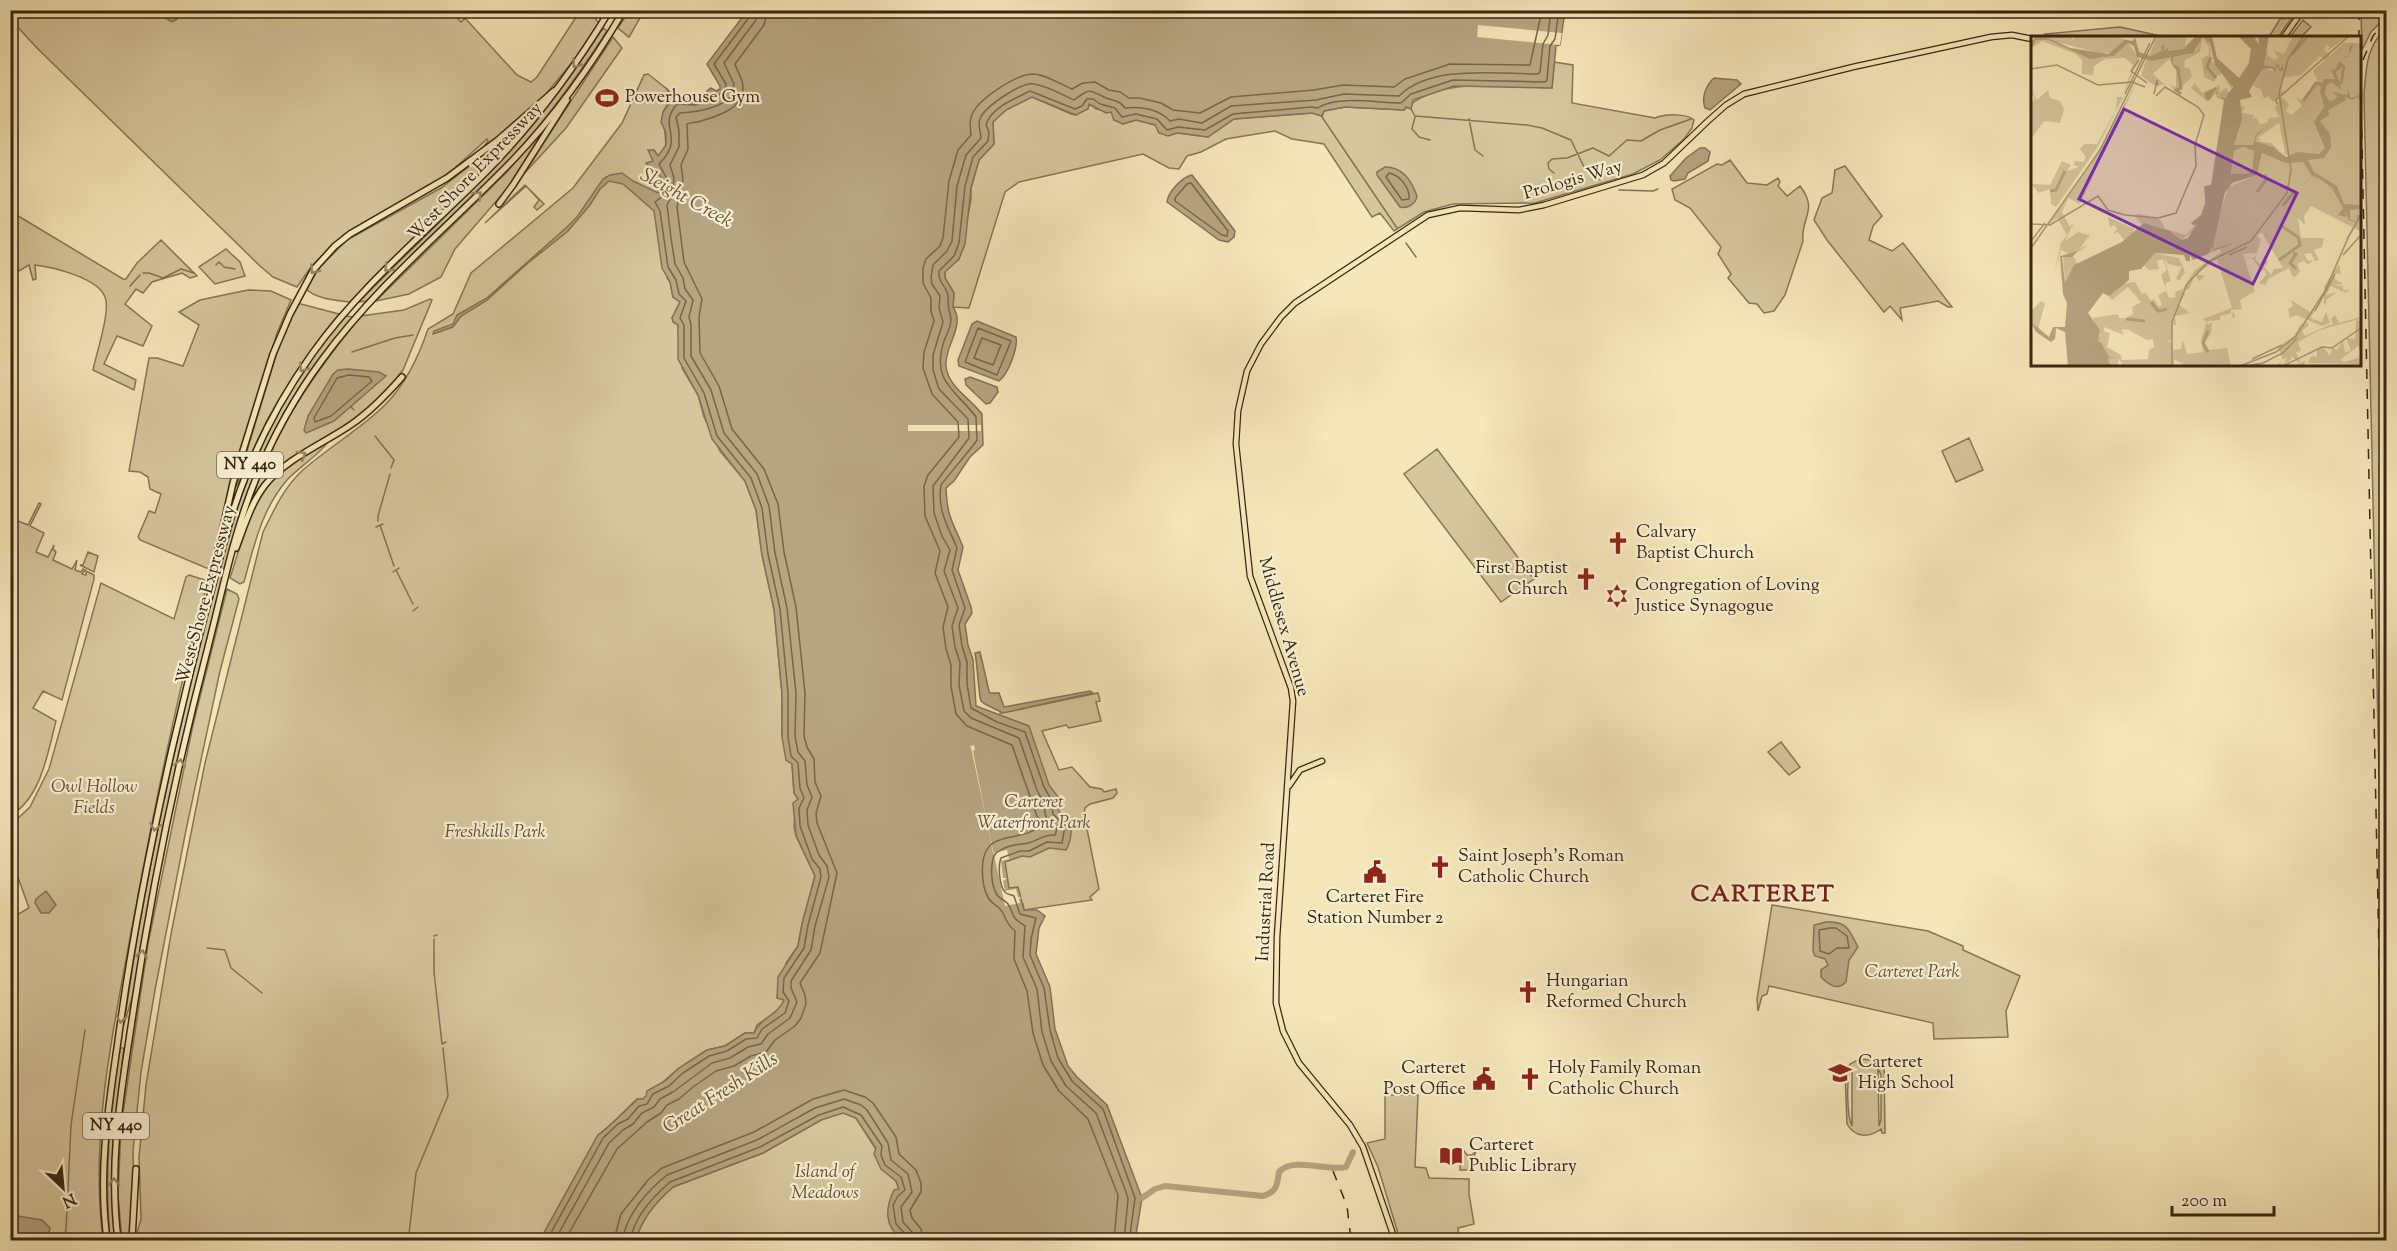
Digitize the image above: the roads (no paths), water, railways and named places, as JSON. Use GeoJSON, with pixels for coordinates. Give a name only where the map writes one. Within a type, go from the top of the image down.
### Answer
{"type":"FeatureCollection","features":[{"type":"Feature","properties":{"kind":"highway","name":"West Shore Expressway"},"geometry":{"type":"LineString","coordinates":[[107,1240],[104,1167],[109,1095],[148,863],[201,627],[235,506],[260,443],[293,382],[338,321],[361,295],[485,172],[558,89],[610,10]]}},
{"type":"Feature","properties":{"kind":"highway","name":"West Shore Expressway"},"geometry":{"type":"LineString","coordinates":[[118,1240],[114,1200],[115,1134],[140,964],[175,784],[235,540],[270,447],[304,386],[352,322],[516,156],[569,92],[624,10]]}},
{"type":"Feature","properties":{"kind":"highway"},"geometry":{"type":"LineString","coordinates":[[499,204],[600,48]]}},
{"type":"Feature","properties":{"kind":"highway"},"geometry":{"type":"LineString","coordinates":[[201,627],[233,483],[273,354],[306,281],[323,258],[350,234],[447,178],[498,140],[558,89]]}},
{"type":"Feature","properties":{"kind":"highway"},"geometry":{"type":"LineString","coordinates":[[222,592],[243,530],[263,488],[282,469],[369,411],[402,377]]}},
{"type":"Feature","properties":{"kind":"highway"},"geometry":{"type":"LineString","coordinates":[[132,1240],[136,1169]]}},
{"type":"Feature","properties":{"kind":"main road"},"geometry":{"type":"LineString","coordinates":[[2284,36],[2303,10]]}},
{"type":"Feature","properties":{"kind":"main road","name":"Prologis Way"},"geometry":{"type":"LineString","coordinates":[[1238,469],[1238,411],[1243,388],[1247,372],[1270,331],[1281,316],[1304,295],[1422,218],[1443,210],[1460,208],[1519,210],[1544,205],[1643,175],[1664,163],[1726,105],[1744,94],[1852,67],[1991,37],[2012,35],[2031,39]]}},
{"type":"Feature","properties":{"kind":"main road","name":"Middlesex Avenue"},"geometry":{"type":"LineString","coordinates":[[1238,469],[1250,576],[1291,688],[1293,701],[1290,757]]}},
{"type":"Feature","properties":{"kind":"main road","name":"Industrial Road"},"geometry":{"type":"LineString","coordinates":[[1290,757],[1276,937],[1276,1003],[1290,1047],[1308,1077],[1350,1125],[1363,1147],[1395,1240]]}},
{"type":"Feature","properties":{"kind":"main road"},"geometry":{"type":"LineString","coordinates":[[1288,788],[1300,770],[1322,761]]}},
{"type":"Feature","properties":{"kind":"water"},"geometry":{"type":"Polygon","coordinates":[[[161,10],[181,11],[177,19],[172,22],[165,18],[161,10]]]}},
{"type":"Feature","properties":{"kind":"water","name":"Great Fresh Kills"},"geometry":{"type":"Polygon","coordinates":[[[747,11],[1565,11],[1560,45],[1556,46],[1552,88],[1454,86],[1413,100],[1411,109],[1406,107],[1404,110],[1345,107],[1324,111],[1322,116],[1312,113],[1234,119],[1208,137],[1178,133],[1168,136],[1159,133],[1155,125],[1136,120],[1123,124],[1114,120],[1111,112],[1106,113],[1089,104],[1088,109],[1076,115],[1032,97],[1006,110],[993,122],[994,144],[979,160],[971,188],[965,244],[959,259],[945,272],[945,278],[954,293],[953,307],[957,321],[946,366],[955,386],[982,414],[983,445],[970,457],[954,481],[946,488],[949,513],[963,547],[958,570],[972,613],[965,624],[973,660],[976,706],[1029,726],[1049,785],[1058,797],[1059,812],[1069,820],[1070,838],[1066,850],[1049,848],[1030,857],[1022,856],[1005,862],[1009,888],[1018,887],[1024,910],[1037,910],[1045,916],[1039,928],[1036,954],[1050,987],[1055,1029],[1068,1066],[1107,1105],[1142,1198],[1136,1235],[1138,1240],[903,1239],[892,1229],[888,1217],[891,1197],[894,1190],[899,1189],[896,1181],[881,1169],[874,1154],[876,1148],[856,1118],[843,1113],[821,1120],[763,1153],[673,1187],[650,1211],[636,1240],[540,1240],[598,1135],[638,1099],[643,1099],[647,1091],[665,1081],[679,1068],[707,1050],[725,1046],[745,1033],[754,1033],[760,1024],[778,1009],[784,1000],[777,998],[778,977],[798,946],[815,876],[796,835],[793,803],[798,799],[794,793],[792,764],[786,760],[782,737],[782,694],[774,609],[762,555],[756,510],[745,481],[712,439],[698,395],[678,359],[678,325],[673,322],[672,318],[680,302],[673,297],[670,282],[662,268],[654,211],[623,184],[609,181],[600,189],[568,231],[486,301],[461,316],[453,327],[433,334],[434,331],[453,324],[457,315],[487,298],[567,227],[577,217],[603,179],[622,173],[658,193],[661,177],[646,163],[653,161],[648,150],[654,150],[658,156],[666,145],[666,133],[661,122],[663,112],[671,101],[667,89],[676,98],[695,100],[696,96],[706,95],[711,88],[716,91],[720,89],[707,64],[747,11]]]}},
{"type":"Feature","properties":{"kind":"water"},"geometry":{"type":"Polygon","coordinates":[[[1714,78],[1737,80],[1741,84],[1710,110],[1705,108],[1704,96],[1714,78]]]}},
{"type":"Feature","properties":{"kind":"water"},"geometry":{"type":"Polygon","coordinates":[[[1700,148],[1705,148],[1710,152],[1708,161],[1688,173],[1685,179],[1671,180],[1670,176],[1686,158],[1700,148]]]}},
{"type":"Feature","properties":{"kind":"water"},"geometry":{"type":"Polygon","coordinates":[[[1385,167],[1397,169],[1406,175],[1417,196],[1411,205],[1400,207],[1377,175],[1377,172],[1385,167]]]}},
{"type":"Feature","properties":{"kind":"water"},"geometry":{"type":"Polygon","coordinates":[[[1192,175],[1235,231],[1234,237],[1228,242],[1219,240],[1167,202],[1176,186],[1192,175]]]}},
{"type":"Feature","properties":{"kind":"water"},"geometry":{"type":"Polygon","coordinates":[[[977,321],[1016,337],[1012,361],[999,381],[959,366],[958,360],[972,324],[977,321]]]}},
{"type":"Feature","properties":{"kind":"water"},"geometry":{"type":"Polygon","coordinates":[[[338,370],[379,372],[386,376],[334,421],[306,433],[304,430],[308,416],[333,374],[338,370]]]}},
{"type":"Feature","properties":{"kind":"water"},"geometry":{"type":"Polygon","coordinates":[[[970,377],[997,387],[998,392],[990,403],[986,404],[966,385],[965,379],[970,377]]]}},
{"type":"Feature","properties":{"kind":"water"},"geometry":{"type":"Polygon","coordinates":[[[980,652],[989,691],[999,693],[1004,707],[1090,691],[1093,693],[1003,713],[981,701],[975,653],[980,652]]]}},
{"type":"Feature","properties":{"kind":"water"},"geometry":{"type":"Polygon","coordinates":[[[46,891],[56,905],[49,913],[41,913],[35,903],[36,899],[46,891]]]}},
{"type":"Feature","properties":{"kind":"water"},"geometry":{"type":"Polygon","coordinates":[[[1826,922],[1844,925],[1858,947],[1849,960],[1846,982],[1839,986],[1830,984],[1821,977],[1821,970],[1828,965],[1825,959],[1815,956],[1813,951],[1814,925],[1826,922]]]}},
{"type":"Feature","properties":{"kind":"water"},"geometry":{"type":"Polygon","coordinates":[[[11,1215],[42,1220],[50,1228],[47,1240],[11,1239],[11,1215]]]}},
{"type":"Feature","properties":{"kind":"waterway"},"geometry":{"type":"LineString","coordinates":[[1411,109],[1415,116],[1542,128],[1571,140],[1584,167],[1600,180]]}},
{"type":"Feature","properties":{"kind":"waterway"},"geometry":{"type":"LineString","coordinates":[[1322,117],[1397,228]]}},
{"type":"Feature","properties":{"kind":"waterway"},"geometry":{"type":"LineString","coordinates":[[1415,117],[1412,129],[1419,137],[1430,140]]}},
{"type":"Feature","properties":{"kind":"waterway"},"geometry":{"type":"LineString","coordinates":[[1469,119],[1475,150],[1483,156]]}},
{"type":"Feature","properties":{"kind":"waterway"},"geometry":{"type":"LineString","coordinates":[[1554,173],[1549,169],[1548,163],[1552,159],[1567,158],[1593,148],[1609,156],[1627,140],[1641,141],[1660,130],[1691,119]]}},
{"type":"Feature","properties":{"kind":"waterway"},"geometry":{"type":"LineString","coordinates":[[1619,190],[1653,191],[1658,189]]}},
{"type":"Feature","properties":{"kind":"waterway"},"geometry":{"type":"LineString","coordinates":[[1406,243],[1416,257]]}},
{"type":"Feature","properties":{"kind":"waterway"},"geometry":{"type":"LineString","coordinates":[[216,265],[219,262],[224,267],[235,269]]}},
{"type":"Feature","properties":{"kind":"waterway"},"geometry":{"type":"LineString","coordinates":[[143,273],[163,278],[181,269],[194,273]]}},
{"type":"Feature","properties":{"kind":"waterway"},"geometry":{"type":"LineString","coordinates":[[130,286],[140,275]]}},
{"type":"Feature","properties":{"kind":"waterway","name":"Sleight Creek"},"geometry":{"type":"LineString","coordinates":[[352,352],[395,338],[413,335]]}},
{"type":"Feature","properties":{"kind":"waterway"},"geometry":{"type":"LineString","coordinates":[[351,407],[354,410]]}},
{"type":"Feature","properties":{"kind":"waterway"},"geometry":{"type":"LineString","coordinates":[[375,436],[394,460],[391,468]]}},
{"type":"Feature","properties":{"kind":"waterway"},"geometry":{"type":"LineString","coordinates":[[378,521],[390,474]]}},
{"type":"Feature","properties":{"kind":"waterway"},"geometry":{"type":"LineString","coordinates":[[376,527],[383,524]]}},
{"type":"Feature","properties":{"kind":"waterway"},"geometry":{"type":"LineString","coordinates":[[380,525],[394,566]]}},
{"type":"Feature","properties":{"kind":"waterway"},"geometry":{"type":"LineString","coordinates":[[393,572],[399,568]]}},
{"type":"Feature","properties":{"kind":"waterway"},"geometry":{"type":"LineString","coordinates":[[396,570],[413,604]]}},
{"type":"Feature","properties":{"kind":"waterway"},"geometry":{"type":"LineString","coordinates":[[413,611],[418,607]]}},
{"type":"Feature","properties":{"kind":"waterway"},"geometry":{"type":"LineString","coordinates":[[10,809],[14,813]]}},
{"type":"Feature","properties":{"kind":"waterway"},"geometry":{"type":"LineString","coordinates":[[434,939],[434,972],[442,1044],[446,1042]]}},
{"type":"Feature","properties":{"kind":"waterway"},"geometry":{"type":"LineString","coordinates":[[207,948],[225,950],[231,968],[262,993]]}},
{"type":"Feature","properties":{"kind":"waterway"},"geometry":{"type":"LineString","coordinates":[[57,1240],[66,1231],[71,1125],[85,1030]]}},
{"type":"Feature","properties":{"kind":"waterway"},"geometry":{"type":"LineString","coordinates":[[411,1240],[409,1234],[416,1173],[448,1096],[443,1048]]}},
{"type":"Feature","properties":{"kind":"waterway"},"geometry":{"type":"LineString","coordinates":[[1142,1198],[1155,1189],[1165,1186],[1263,1196],[1274,1190],[1279,1172],[1285,1167],[1293,1165],[1346,1167],[1353,1152]]}},
{"type":"Feature","properties":{"kind":"railway"},"geometry":{"type":"LineString","coordinates":[[2359,10],[2359,36]]}},
{"type":"Feature","properties":{"kind":"railway"},"geometry":{"type":"LineString","coordinates":[[2334,14],[2374,10]]}},
{"type":"Feature","properties":{"kind":"railway"},"geometry":{"type":"LineString","coordinates":[[2363,60],[2373,36],[2386,21]]}},
{"type":"Feature","properties":{"kind":"railway"},"geometry":{"type":"LineString","coordinates":[[2361,97],[2385,1240]]}},
{"type":"Feature","properties":{"kind":"railway"},"geometry":{"type":"LineString","coordinates":[[1333,1171],[1347,1206],[1351,1240]]}},
{"type":"Feature","properties":{"kind":"place","name":"Powerhouse Gym"},"geometry":{"type":"Point","coordinates":[607,98]}},
{"type":"Feature","properties":{"kind":"place","name":"Calvary Baptist Church"},"geometry":{"type":"Point","coordinates":[1618,543]}},
{"type":"Feature","properties":{"kind":"place","name":"First Baptist Church"},"geometry":{"type":"Point","coordinates":[1586,579]}},
{"type":"Feature","properties":{"kind":"place","name":"Congregation of Loving Justice Synagogue"},"geometry":{"type":"Point","coordinates":[1617,596]}},
{"type":"Feature","properties":{"kind":"place","name":"Saint Joseph's Roman Catholic Church"},"geometry":{"type":"Point","coordinates":[1440,867]}},
{"type":"Feature","properties":{"kind":"place","name":"Carteret Fire Station Number 2"},"geometry":{"type":"Point","coordinates":[1375,872]}},
{"type":"Feature","properties":{"kind":"place","name":"Hungarian Reformed Church"},"geometry":{"type":"Point","coordinates":[1528,992]}},
{"type":"Feature","properties":{"kind":"place","name":"Carteret High School"},"geometry":{"type":"Point","coordinates":[1840,1073]}},
{"type":"Feature","properties":{"kind":"place","name":"Carteret Post Office"},"geometry":{"type":"Point","coordinates":[1484,1079]}},
{"type":"Feature","properties":{"kind":"place","name":"Holy Family Roman Catholic Church"},"geometry":{"type":"Point","coordinates":[1530,1079]}},
{"type":"Feature","properties":{"kind":"place","name":"Carteret Public Library"},"geometry":{"type":"Point","coordinates":[1451,1156]}},
{"type":"Feature","properties":{"kind":"district","name":"CARTERET"},"geometry":{"type":"Point","coordinates":[1763,895]}},
{"type":"Feature","properties":{"kind":"park label","name":"Owl Hollow Fields"},"geometry":{"type":"Point","coordinates":[94,798]}},
{"type":"Feature","properties":{"kind":"park label","name":"Carteret Waterfront Park"},"geometry":{"type":"Point","coordinates":[1034,813]}},
{"type":"Feature","properties":{"kind":"park label","name":"Freshkills Park"},"geometry":{"type":"Point","coordinates":[495,833]}},
{"type":"Feature","properties":{"kind":"park label","name":"Carteret Park"},"geometry":{"type":"Point","coordinates":[1912,973]}},
{"type":"Feature","properties":{"kind":"park label","name":"Island of Meadows"},"geometry":{"type":"Point","coordinates":[825,1183]}}]}
